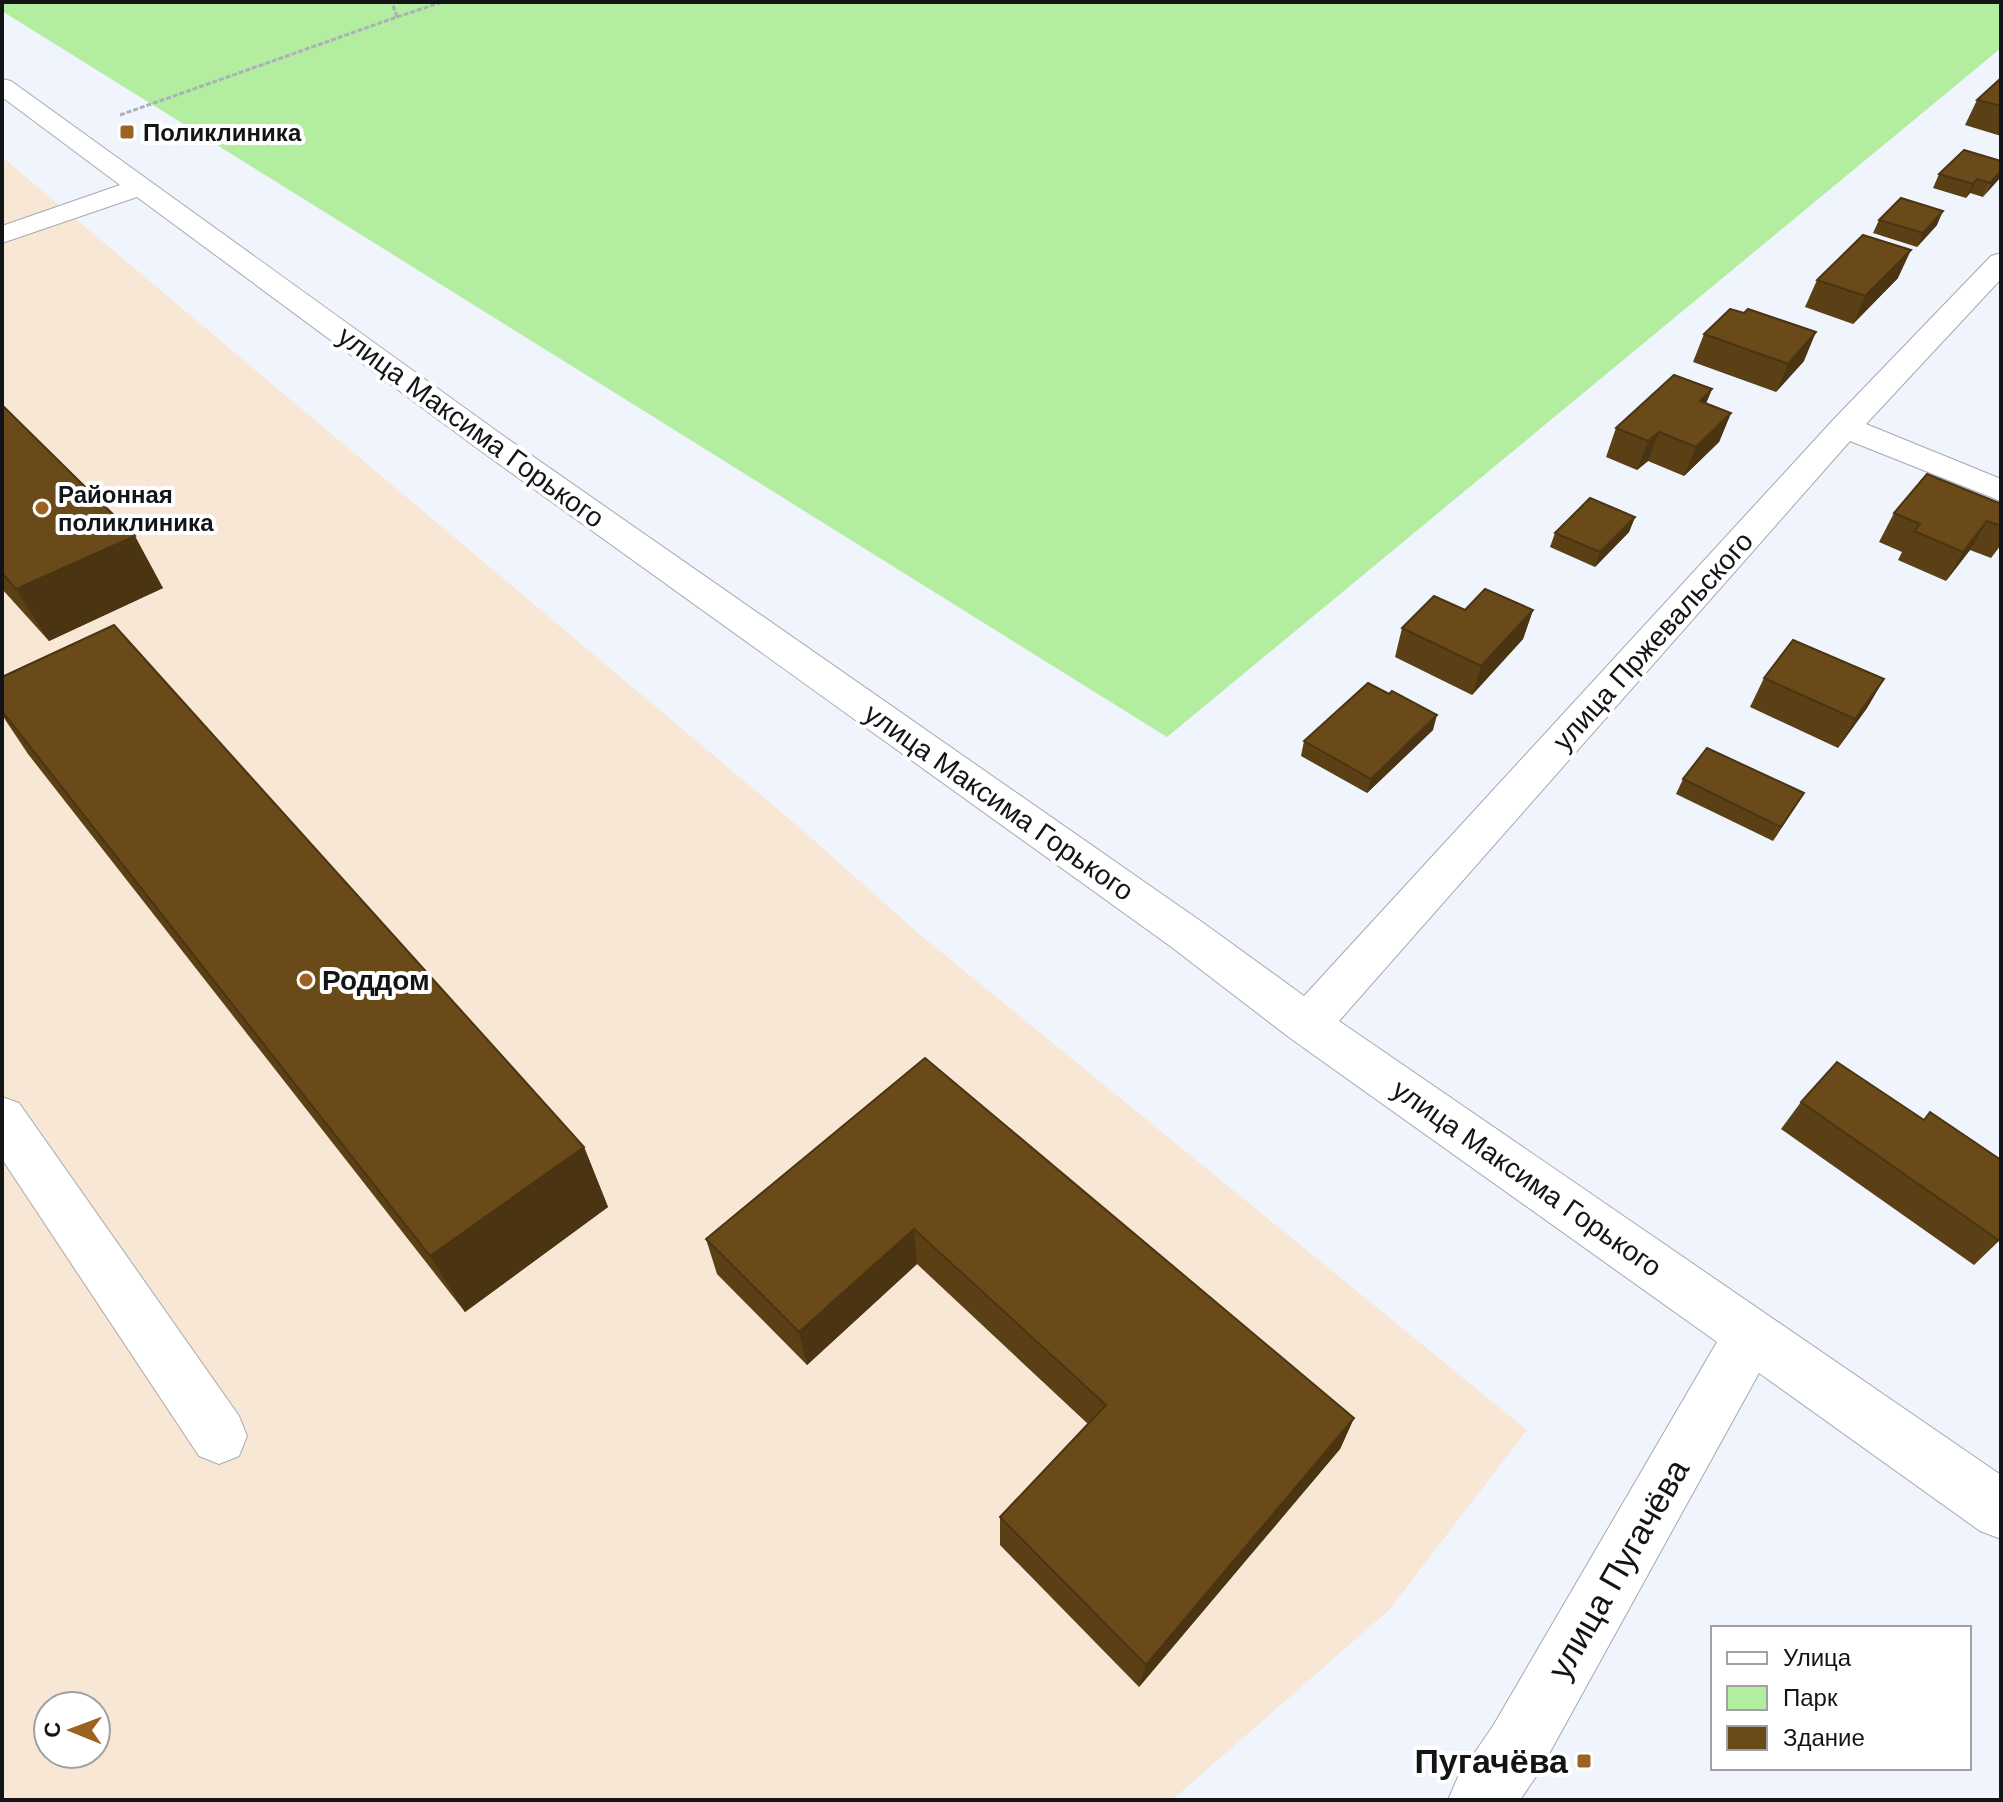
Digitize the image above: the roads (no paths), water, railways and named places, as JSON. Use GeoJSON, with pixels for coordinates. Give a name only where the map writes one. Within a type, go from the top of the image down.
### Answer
{"type":"FeatureCollection","features":[{"type":"Feature","properties":{"kind":"street","name":"улица Максима Горького"},"geometry":{"type":"LineString","coordinates":[[2,86],[506,453],[1186,934],[1307,1024],[2001,1510]]}},
{"type":"Feature","properties":{"kind":"street"},"geometry":{"type":"LineString","coordinates":[[2,235],[140,187]]}},
{"type":"Feature","properties":{"kind":"street","name":"улица Пржевальского"},"geometry":{"type":"LineString","coordinates":[[1307,1024],[1845,427],[2001,262]]}},
{"type":"Feature","properties":{"kind":"street"},"geometry":{"type":"LineString","coordinates":[[1845,427],[2001,491]]}},
{"type":"Feature","properties":{"kind":"street"},"geometry":{"type":"LineString","coordinates":[[2,1118],[219,1436]]}},
{"type":"Feature","properties":{"kind":"street","name":"улица Пугачёва"},"geometry":{"type":"LineString","coordinates":[[1481,1800],[1516,1749],[1751,1335]]}},
{"type":"Feature","properties":{"kind":"place","name":"Поликлиника"},"geometry":{"type":"Point","coordinates":[127,132]}},
{"type":"Feature","properties":{"kind":"place","name":"Районная поликлиника"},"geometry":{"type":"Point","coordinates":[42,508]}},
{"type":"Feature","properties":{"kind":"place","name":"Роддом"},"geometry":{"type":"Point","coordinates":[306,980]}},
{"type":"Feature","properties":{"kind":"place","name":"Пугачёва"},"geometry":{"type":"Point","coordinates":[1584,1761]}}]}
